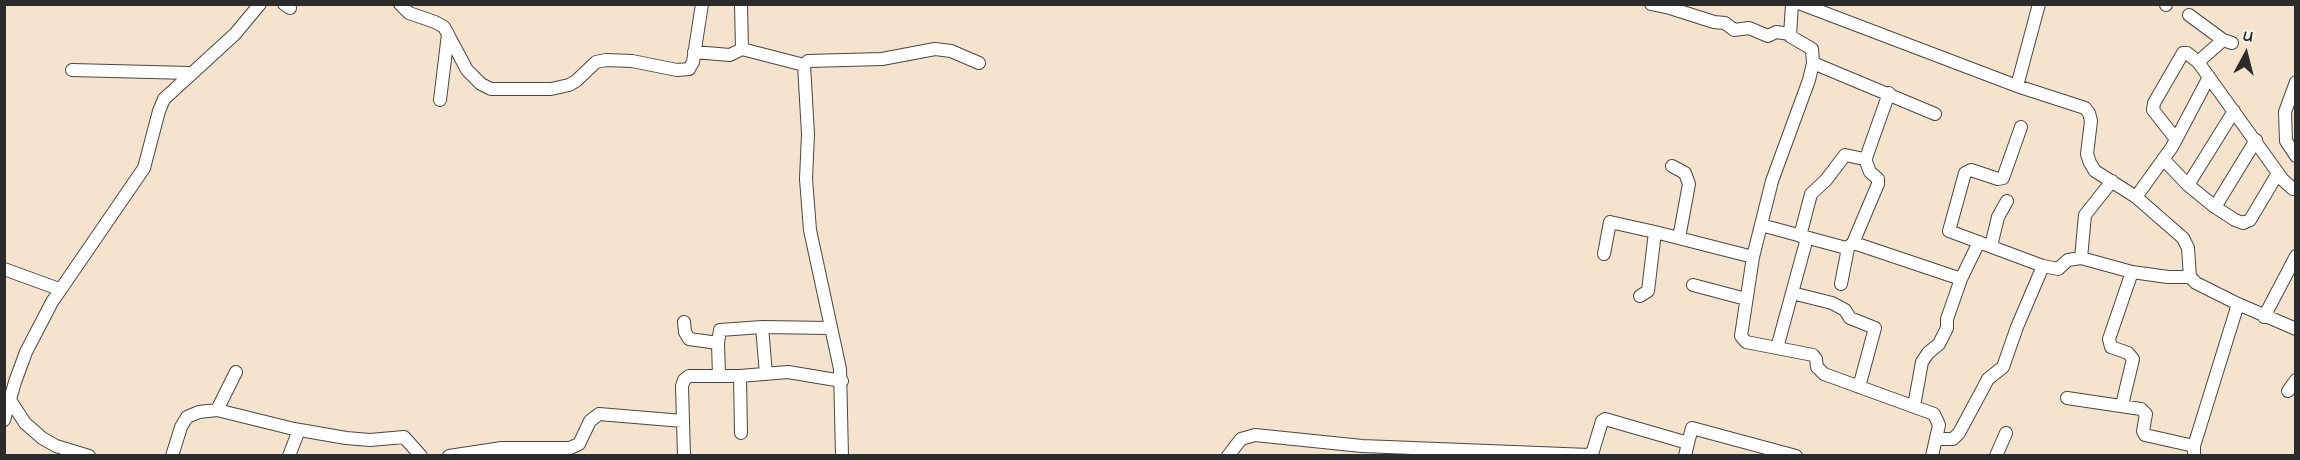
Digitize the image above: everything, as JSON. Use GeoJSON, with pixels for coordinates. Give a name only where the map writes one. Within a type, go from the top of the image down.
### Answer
{"type":"FeatureCollection","features":[{"type":"Feature","properties":{"kind":"street"},"geometry":{"type":"LineString","coordinates":[[4,420],[10,391],[26,352],[59,289],[144,168],[162,103],[190,74],[235,34],[260,4]]}},
{"type":"Feature","properties":{"kind":"street"},"geometry":{"type":"LineString","coordinates":[[400,4],[409,13],[440,24],[474,79],[491,89],[551,89],[576,81],[596,62],[606,60],[632,61],[686,70],[693,62],[702,4]]}},
{"type":"Feature","properties":{"kind":"street"},"geometry":{"type":"LineString","coordinates":[[741,4],[742,49]]}},
{"type":"Feature","properties":{"kind":"street"},"geometry":{"type":"LineString","coordinates":[[1651,4],[1725,23],[1734,30],[1749,28],[1768,36],[1776,32],[1790,34]]}},
{"type":"Feature","properties":{"kind":"street"},"geometry":{"type":"LineString","coordinates":[[1792,4],[1791,37],[1812,49],[1813,63],[1809,80],[1772,181],[1754,257],[1741,336],[1746,342],[1813,355],[1817,367],[1824,374],[1934,414],[1939,425],[1932,456]]}},
{"type":"Feature","properties":{"kind":"street"},"geometry":{"type":"LineString","coordinates":[[1801,4],[2017,86],[2085,108],[2091,121],[2087,154],[2090,163],[2095,171],[2136,197],[2183,238],[2188,248],[2190,277],[2196,283],[2264,317],[2295,329]]}},
{"type":"Feature","properties":{"kind":"street"},"geometry":{"type":"LineString","coordinates":[[2017,86],[2039,4]]}},
{"type":"Feature","properties":{"kind":"street"},"geometry":{"type":"LineString","coordinates":[[2189,15],[2228,41],[2198,62]]}},
{"type":"Feature","properties":{"kind":"street"},"geometry":{"type":"LineString","coordinates":[[440,100],[448,34]]}},
{"type":"Feature","properties":{"kind":"street"},"geometry":{"type":"LineString","coordinates":[[694,52],[730,55],[742,49],[804,65]]}},
{"type":"Feature","properties":{"kind":"street"},"geometry":{"type":"LineString","coordinates":[[804,65],[808,61],[882,59],[935,49],[951,51],[979,63]]}},
{"type":"Feature","properties":{"kind":"street"},"geometry":{"type":"LineString","coordinates":[[2175,138],[2153,110],[2154,103],[2183,53],[2187,53],[2198,62],[2278,173],[2294,188],[2288,202]]}},
{"type":"Feature","properties":{"kind":"street"},"geometry":{"type":"LineString","coordinates":[[1813,63],[1935,114]]}},
{"type":"Feature","properties":{"kind":"street"},"geometry":{"type":"LineString","coordinates":[[804,65],[808,134],[806,179],[810,230],[842,381],[842,456]]}},
{"type":"Feature","properties":{"kind":"street"},"geometry":{"type":"LineString","coordinates":[[72,70],[190,74]]}},
{"type":"Feature","properties":{"kind":"street"},"geometry":{"type":"LineString","coordinates":[[2136,197],[2163,159],[2208,77]]}},
{"type":"Feature","properties":{"kind":"street"},"geometry":{"type":"LineString","coordinates":[[2295,82],[2286,105],[2291,127],[2286,141],[2295,156]]}},
{"type":"Feature","properties":{"kind":"street"},"geometry":{"type":"LineString","coordinates":[[1841,284],[1850,245],[1878,184],[1878,179],[1870,172],[1865,159],[1889,93]]}},
{"type":"Feature","properties":{"kind":"street"},"geometry":{"type":"LineString","coordinates":[[2188,185],[2234,111]]}},
{"type":"Feature","properties":{"kind":"street"},"geometry":{"type":"LineString","coordinates":[[2021,127],[2003,178],[1998,179],[1971,170],[1965,173],[1949,231],[2043,266],[2058,269],[2068,260],[2081,258],[2132,272],[2168,277],[2190,277]]}},
{"type":"Feature","properties":{"kind":"street"},"geometry":{"type":"LineString","coordinates":[[2215,207],[2256,140]]}},
{"type":"Feature","properties":{"kind":"street"},"geometry":{"type":"LineString","coordinates":[[1777,348],[1792,293],[1811,194],[1826,180],[1845,155],[1865,159]]}},
{"type":"Feature","properties":{"kind":"street"},"geometry":{"type":"LineString","coordinates":[[2163,159],[2188,185],[2215,207],[2235,220],[2248,222],[2278,173]]}},
{"type":"Feature","properties":{"kind":"street"},"geometry":{"type":"LineString","coordinates":[[1672,166],[1685,173],[1689,184],[1679,238]]}},
{"type":"Feature","properties":{"kind":"street"},"geometry":{"type":"LineString","coordinates":[[2081,258],[2085,215],[2112,181]]}},
{"type":"Feature","properties":{"kind":"street"},"geometry":{"type":"LineString","coordinates":[[1914,406],[1922,362],[1928,353],[1939,344],[1947,328],[1947,319],[1961,279],[1985,244],[2007,201]]}},
{"type":"Feature","properties":{"kind":"street"},"geometry":{"type":"LineString","coordinates":[[1604,254],[1610,222],[1655,231],[1754,257]]}},
{"type":"Feature","properties":{"kind":"street"},"geometry":{"type":"LineString","coordinates":[[1761,225],[1804,237],[1850,245],[1961,279]]}},
{"type":"Feature","properties":{"kind":"street"},"geometry":{"type":"LineString","coordinates":[[1640,296],[1648,291],[1655,231]]}},
{"type":"Feature","properties":{"kind":"street"},"geometry":{"type":"LineString","coordinates":[[2264,317],[2295,256]]}},
{"type":"Feature","properties":{"kind":"street"},"geometry":{"type":"LineString","coordinates":[[1936,439],[1953,439],[1959,434],[1988,379],[2003,367],[2043,266]]}},
{"type":"Feature","properties":{"kind":"street"},"geometry":{"type":"LineString","coordinates":[[4,268],[59,289]]}},
{"type":"Feature","properties":{"kind":"street"},"geometry":{"type":"LineString","coordinates":[[2122,405],[2133,359],[2128,353],[2111,347],[2109,339],[2132,272]]}},
{"type":"Feature","properties":{"kind":"street"},"geometry":{"type":"LineString","coordinates":[[1693,285],[1746,299]]}},
{"type":"Feature","properties":{"kind":"street"},"geometry":{"type":"LineString","coordinates":[[1792,293],[1832,303],[1845,310],[1850,318],[1875,328],[1859,387]]}},
{"type":"Feature","properties":{"kind":"street"},"geometry":{"type":"LineString","coordinates":[[2067,398],[2122,405],[2144,411],[2146,414],[2143,431],[2145,435],[2194,451],[2238,304]]}},
{"type":"Feature","properties":{"kind":"street"},"geometry":{"type":"LineString","coordinates":[[684,322],[688,339],[718,343]]}},
{"type":"Feature","properties":{"kind":"street"},"geometry":{"type":"LineString","coordinates":[[719,376],[720,330],[762,327],[831,328]]}},
{"type":"Feature","properties":{"kind":"street"},"geometry":{"type":"LineString","coordinates":[[762,327],[766,374]]}},
{"type":"Feature","properties":{"kind":"street"},"geometry":{"type":"LineString","coordinates":[[217,410],[236,372]]}},
{"type":"Feature","properties":{"kind":"street"},"geometry":{"type":"LineString","coordinates":[[684,456],[682,421],[684,380],[689,376],[740,376],[796,372],[842,381]]}},
{"type":"Feature","properties":{"kind":"street"},"geometry":{"type":"LineString","coordinates":[[740,376],[741,433]]}},
{"type":"Feature","properties":{"kind":"street"},"geometry":{"type":"LineString","coordinates":[[2288,391],[2295,380]]}},
{"type":"Feature","properties":{"kind":"street"},"geometry":{"type":"LineString","coordinates":[[10,391],[25,423],[42,438],[56,446],[89,456]]}},
{"type":"Feature","properties":{"kind":"street"},"geometry":{"type":"LineString","coordinates":[[172,456],[181,427],[187,417],[199,411],[217,410],[299,430],[370,440],[404,437],[421,456]]}},
{"type":"Feature","properties":{"kind":"street"},"geometry":{"type":"LineString","coordinates":[[449,456],[502,448],[570,448],[579,444],[590,420],[599,414],[682,421]]}},
{"type":"Feature","properties":{"kind":"street"},"geometry":{"type":"LineString","coordinates":[[1228,456],[1241,439],[1251,435],[1463,454],[1589,455],[1593,451],[1603,419],[1686,449],[1692,428],[1796,456]]}},
{"type":"Feature","properties":{"kind":"street"},"geometry":{"type":"LineString","coordinates":[[289,456],[299,430]]}},
{"type":"Feature","properties":{"kind":"street"},"geometry":{"type":"LineString","coordinates":[[1996,456],[2006,433]]}}]}
